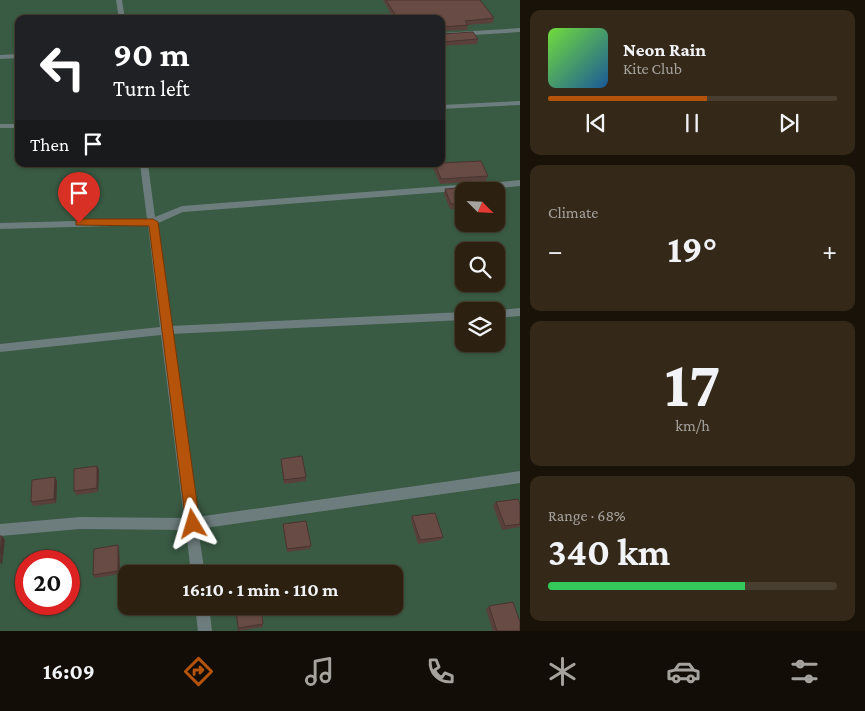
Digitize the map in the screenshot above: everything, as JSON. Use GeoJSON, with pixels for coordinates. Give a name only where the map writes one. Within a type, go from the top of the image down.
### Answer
{"type":"FeatureCollection","features":[{"type":"Feature","properties":{"kind":"lane"},"geometry":{"type":"LineString","coordinates":[[119,0],[121,15]]}},
{"type":"Feature","properties":{"kind":"lane"},"geometry":{"type":"LineString","coordinates":[[445,35],[520,30]]}},
{"type":"Feature","properties":{"kind":"lane"},"geometry":{"type":"LineString","coordinates":[[0,57],[15,56]]}},
{"type":"Feature","properties":{"kind":"lane"},"geometry":{"type":"LineString","coordinates":[[445,107],[520,103]]}},
{"type":"Feature","properties":{"kind":"lane"},"geometry":{"type":"LineString","coordinates":[[0,126],[15,126]]}},
{"type":"Feature","properties":{"kind":"lane"},"geometry":{"type":"LineString","coordinates":[[144,167],[197,565]]}},
{"type":"Feature","properties":{"kind":"lane"},"geometry":{"type":"LineString","coordinates":[[0,226],[153,222],[182,209],[520,183]]}},
{"type":"Feature","properties":{"kind":"lane"},"geometry":{"type":"LineString","coordinates":[[505,313],[520,312]]}},
{"type":"Feature","properties":{"kind":"lane"},"geometry":{"type":"LineString","coordinates":[[0,348],[167,330],[455,316]]}},
{"type":"Feature","properties":{"kind":"lane"},"geometry":{"type":"LineString","coordinates":[[0,530],[80,523],[193,524],[520,477]]}},
{"type":"Feature","properties":{"kind":"lane"},"geometry":{"type":"LineString","coordinates":[[203,615],[205,631]]}},
{"type":"Feature","properties":{"kind":"green space"},"geometry":{"type":"Polygon","coordinates":[[[0,0],[520,0],[520,631],[0,631],[0,0]]]}},
{"type":"Feature","properties":{"kind":"building"},"geometry":{"type":"Polygon","coordinates":[[[386,0],[480,0],[494,18],[465,21],[468,25],[445,27],[445,15],[395,15],[386,0]]]}},
{"type":"Feature","properties":{"kind":"building"},"geometry":{"type":"Polygon","coordinates":[[[473,32],[478,39],[445,42],[445,34],[473,32]]]}},
{"type":"Feature","properties":{"kind":"building"},"geometry":{"type":"Polygon","coordinates":[[[481,161],[488,176],[441,179],[436,167],[445,167],[445,163],[481,161]]]}},
{"type":"Feature","properties":{"kind":"building"},"geometry":{"type":"Polygon","coordinates":[[[455,188],[455,204],[451,204],[445,189],[455,188]]]}},
{"type":"Feature","properties":{"kind":"building"},"geometry":{"type":"Polygon","coordinates":[[[302,456],[306,477],[284,480],[281,459],[302,456]]]}},
{"type":"Feature","properties":{"kind":"building"},"geometry":{"type":"Polygon","coordinates":[[[97,466],[97,488],[74,491],[74,469],[97,466]]]}},
{"type":"Feature","properties":{"kind":"building"},"geometry":{"type":"Polygon","coordinates":[[[55,477],[54,499],[31,502],[32,480],[55,477]]]}},
{"type":"Feature","properties":{"kind":"building"},"geometry":{"type":"Polygon","coordinates":[[[518,499],[520,505],[520,524],[505,526],[496,502],[518,499]]]}},
{"type":"Feature","properties":{"kind":"building"},"geometry":{"type":"Polygon","coordinates":[[[435,513],[443,537],[420,540],[412,516],[435,513]]]}},
{"type":"Feature","properties":{"kind":"building"},"geometry":{"type":"Polygon","coordinates":[[[306,521],[311,546],[287,549],[283,524],[306,521]]]}},
{"type":"Feature","properties":{"kind":"building"},"geometry":{"type":"Polygon","coordinates":[[[0,536],[2,536],[0,555],[0,536]]]}},
{"type":"Feature","properties":{"kind":"building"},"geometry":{"type":"Polygon","coordinates":[[[118,545],[118,571],[93,575],[94,549],[118,545]]]}},
{"type":"Feature","properties":{"kind":"building"},"geometry":{"type":"Polygon","coordinates":[[[513,602],[520,622],[520,631],[497,631],[489,606],[513,602]]]}},
{"type":"Feature","properties":{"kind":"building"},"geometry":{"type":"Polygon","coordinates":[[[237,615],[262,615],[263,624],[238,628],[237,615]]]}},
{"type":"Feature","properties":{"kind":"route"},"geometry":{"type":"LineString","coordinates":[[79,223],[153,222],[193,524]]}}]}
